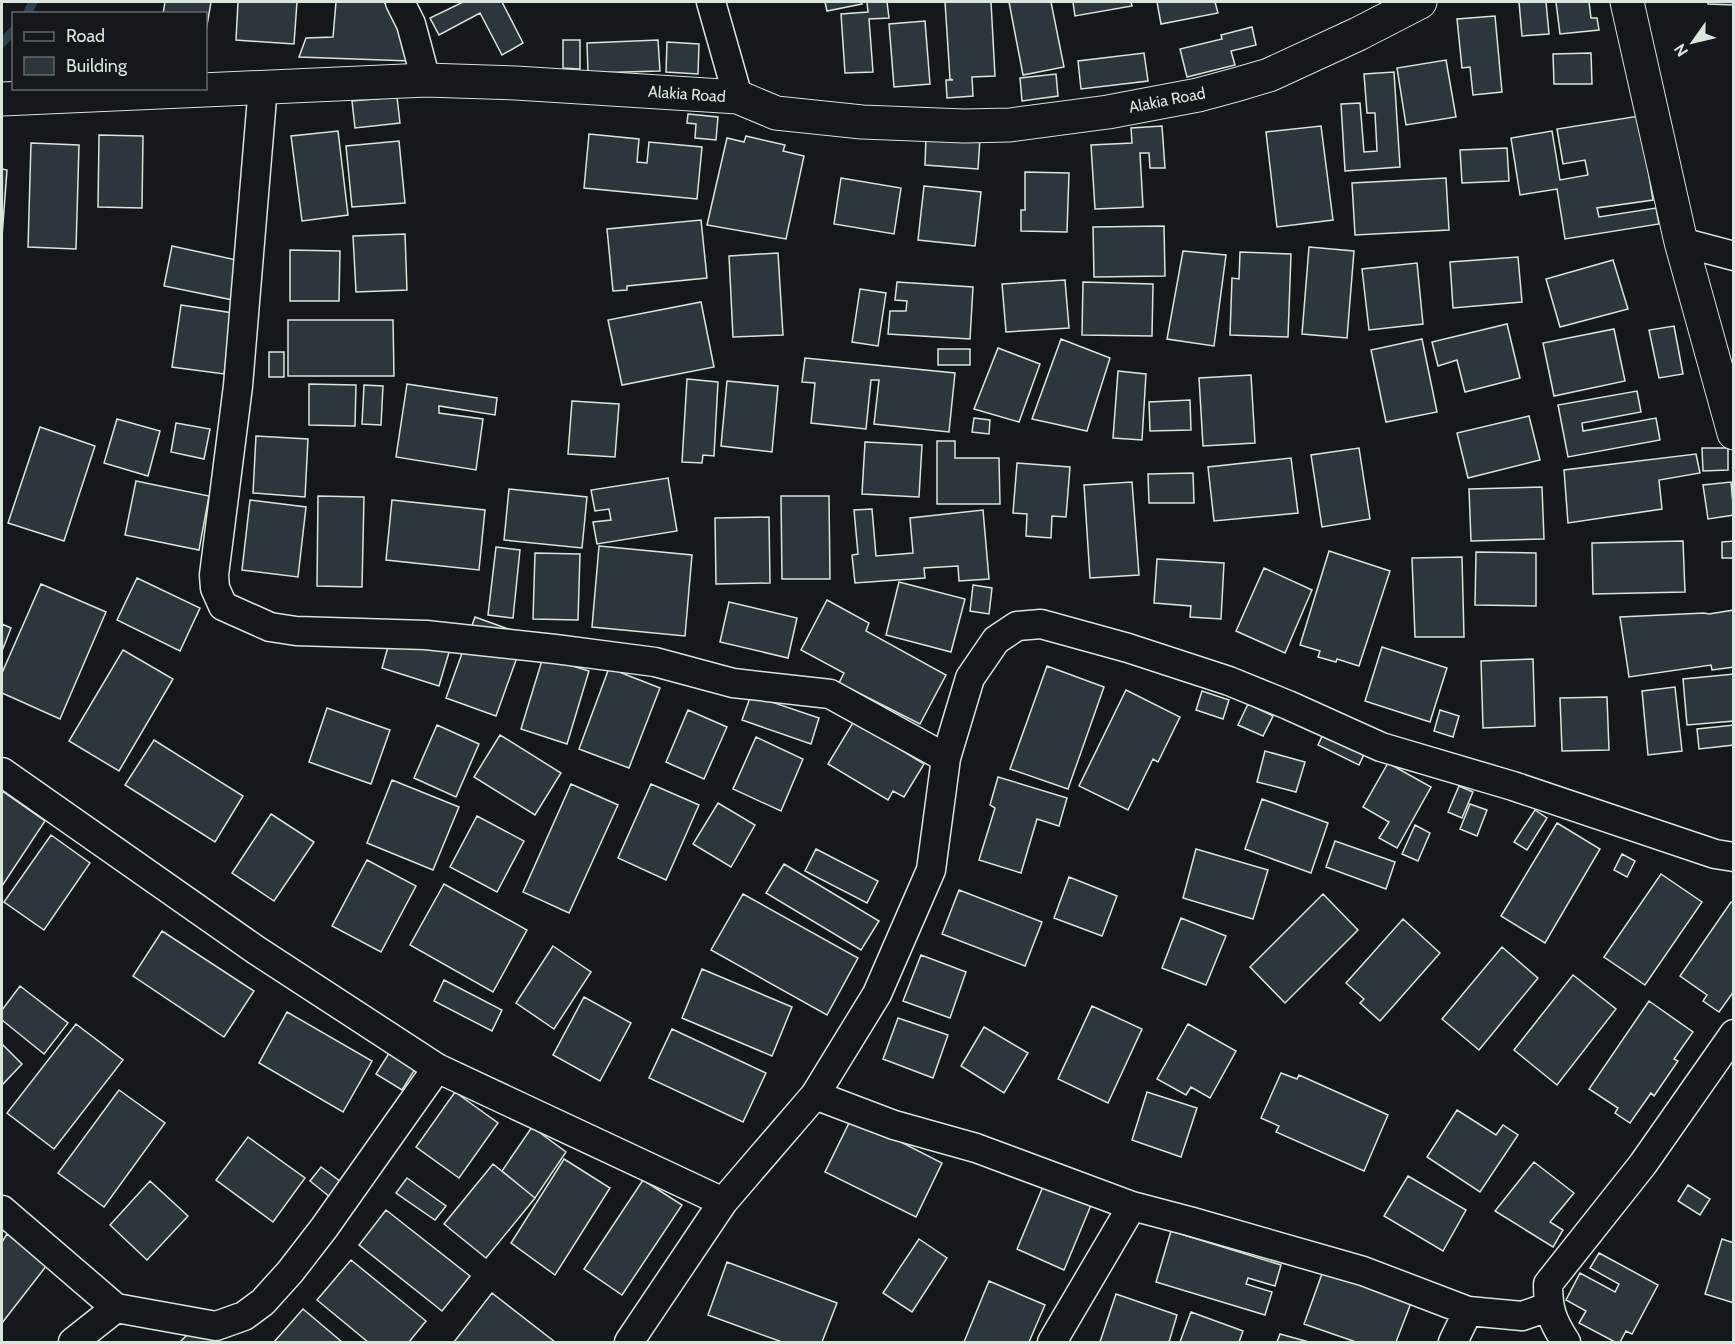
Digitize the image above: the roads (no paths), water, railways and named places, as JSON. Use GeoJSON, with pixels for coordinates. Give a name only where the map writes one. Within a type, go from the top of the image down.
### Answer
{"type":"FeatureCollection","features":[{"type":"Feature","properties":{"kind":"street"},"geometry":{"type":"LineString","coordinates":[[400,2],[411,24],[426,80]]}},
{"type":"Feature","properties":{"kind":"street"},"geometry":{"type":"LineString","coordinates":[[711,2],[738,97]]}},
{"type":"Feature","properties":{"kind":"street","name":"Alakia Road"},"geometry":{"type":"LineString","coordinates":[[207,90],[426,80],[516,83],[738,97],[776,113],[862,122],[964,126],[1010,125],[1108,112],[1198,95],[1269,75],[1358,34],[1419,2]]}},
{"type":"Feature","properties":{"kind":"street"},"geometry":{"type":"LineString","coordinates":[[1627,2],[1681,242],[1734,433]]}},
{"type":"Feature","properties":{"kind":"street"},"geometry":{"type":"LineString","coordinates":[[263,87],[238,386],[214,575],[215,588],[223,606],[270,627],[297,631],[426,635],[555,649],[655,662],[733,683],[830,694],[946,758]]}},
{"type":"Feature","properties":{"kind":"street","name":"Alakia Road"},"geometry":{"type":"LineString","coordinates":[[2,99],[198,90]]}},
{"type":"Feature","properties":{"kind":"street"},"geometry":{"type":"LineString","coordinates":[[1681,242],[1734,256]]}},
{"type":"Feature","properties":{"kind":"street"},"geometry":{"type":"LineString","coordinates":[[629,1342],[723,1202],[815,1095],[877,994],[931,870],[946,758],[970,678],[996,640],[1017,626],[1041,624],[1128,648],[1229,681],[1381,747],[1513,786],[1715,854],[1734,857]]}},
{"type":"Feature","properties":{"kind":"street"},"geometry":{"type":"LineString","coordinates":[[2,772],[256,950],[437,1068],[723,1202]]}},
{"type":"Feature","properties":{"kind":"street"},"geometry":{"type":"LineString","coordinates":[[1566,1342],[1555,1326],[1548,1307],[1548,1284],[1643,1164],[1734,1034]]}},
{"type":"Feature","properties":{"kind":"street"},"geometry":{"type":"LineString","coordinates":[[2,1210],[116,1308],[216,1326],[244,1316],[263,1302],[290,1272],[324,1228],[437,1068]]}},
{"type":"Feature","properties":{"kind":"street"},"geometry":{"type":"LineString","coordinates":[[815,1095],[894,1125],[976,1148],[1132,1206],[1363,1271],[1468,1311],[1522,1316],[1548,1307]]}},
{"type":"Feature","properties":{"kind":"street"},"geometry":{"type":"LineString","coordinates":[[1052,1342],[1132,1206]]}},
{"type":"Feature","properties":{"kind":"street"},"geometry":{"type":"LineString","coordinates":[[73,1342],[116,1308]]}},
{"type":"Feature","properties":{"kind":"street"},"geometry":{"type":"LineString","coordinates":[[1453,1342],[1468,1311]]}},
{"type":"Feature","properties":{"kind":"waterway"},"geometry":{"type":"LineString","coordinates":[[28,12],[33,2]]}},
{"type":"Feature","properties":{"kind":"waterway"},"geometry":{"type":"LineString","coordinates":[[2,43],[12,32]]}}]}
